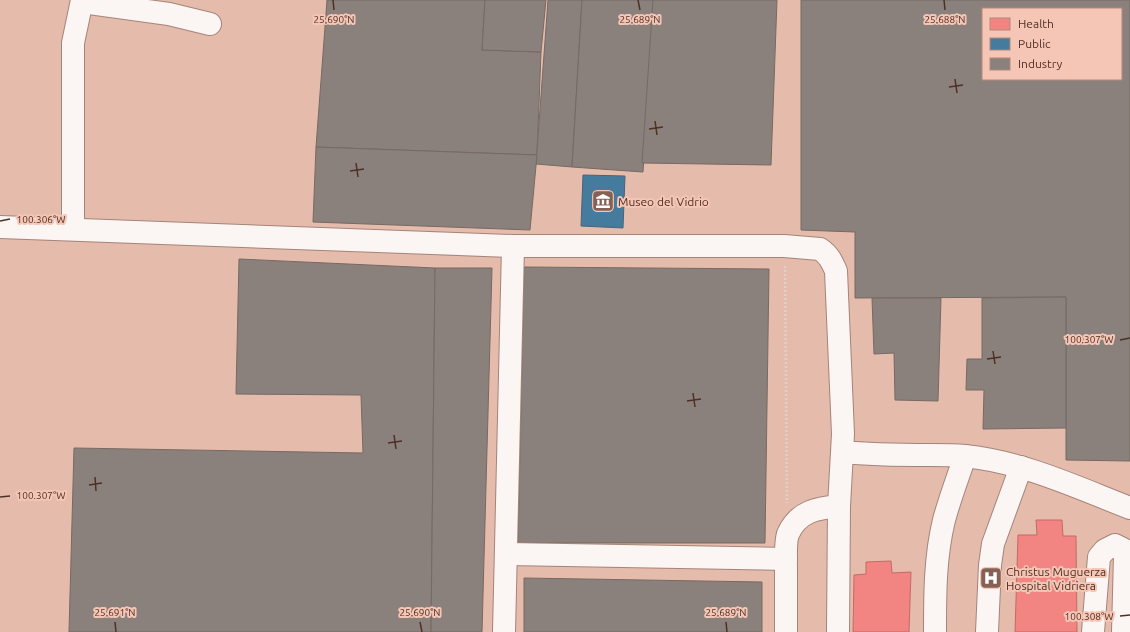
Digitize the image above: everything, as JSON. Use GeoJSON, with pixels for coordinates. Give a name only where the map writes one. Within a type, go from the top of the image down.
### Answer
{"type":"FeatureCollection","features":[{"type":"Feature","properties":{"kind":"lane"},"geometry":{"type":"LineString","coordinates":[[73,228],[73,43],[82,1],[169,14],[210,24]]}},
{"type":"Feature","properties":{"kind":"lane"},"geometry":{"type":"LineString","coordinates":[[0,227],[73,228],[513,246],[784,246],[820,250],[825,252],[832,260],[836,271],[843,452],[839,506],[838,632]]}},
{"type":"Feature","properties":{"kind":"lane"},"geometry":{"type":"LineString","coordinates":[[504,632],[513,246]]}},
{"type":"Feature","properties":{"kind":"lane"},"geometry":{"type":"LineString","coordinates":[[843,452],[865,454],[966,456],[1000,462],[1021,467],[1064,482],[1130,508]]}},
{"type":"Feature","properties":{"kind":"lane"},"geometry":{"type":"LineString","coordinates":[[935,632],[936,574],[944,522],[950,499],[966,456]]}},
{"type":"Feature","properties":{"kind":"lane"},"geometry":{"type":"LineString","coordinates":[[987,632],[990,565],[993,544],[1021,467]]}},
{"type":"Feature","properties":{"kind":"lane"},"geometry":{"type":"LineString","coordinates":[[786,632],[786,558],[788,534],[800,518],[806,513],[821,508],[839,506]]}},
{"type":"Feature","properties":{"kind":"lane"},"geometry":{"type":"LineString","coordinates":[[1093,632],[1099,557],[1105,550],[1115,545],[1123,549],[1125,555],[1123,632]]}},
{"type":"Feature","properties":{"kind":"lane"},"geometry":{"type":"LineString","coordinates":[[506,554],[786,558]]}},
{"type":"Feature","properties":{"kind":"path"},"geometry":{"type":"LineString","coordinates":[[784,246],[787,503]]}},
{"type":"Feature","properties":{"kind":"building: Health"},"geometry":{"type":"Polygon","coordinates":[[[1036,520],[1062,520],[1063,536],[1076,536],[1077,632],[1015,632],[1018,535],[1037,535],[1036,520]]]}},
{"type":"Feature","properties":{"kind":"building: Health"},"geometry":{"type":"Polygon","coordinates":[[[891,561],[892,573],[911,572],[909,632],[853,632],[854,575],[866,574],[866,562],[891,561]]]}},
{"type":"Feature","properties":{"kind":"building: Public","name":"Museo del Vidrio"},"geometry":{"type":"Polygon","coordinates":[[[583,175],[625,176],[623,228],[581,226],[583,175]]]}},
{"type":"Feature","properties":{"kind":"building: Industry"},"geometry":{"type":"Polygon","coordinates":[[[327,0],[485,0],[482,50],[541,52],[537,155],[316,147],[327,0]]]}},
{"type":"Feature","properties":{"kind":"building: Industry"},"geometry":{"type":"Polygon","coordinates":[[[485,0],[546,0],[541,52],[482,50],[485,0]]]}},
{"type":"Feature","properties":{"kind":"building: Industry"},"geometry":{"type":"Polygon","coordinates":[[[548,0],[582,0],[572,167],[536,164],[548,0]]]}},
{"type":"Feature","properties":{"kind":"building: Industry"},"geometry":{"type":"Polygon","coordinates":[[[582,0],[654,0],[643,172],[572,167],[582,0]]]}},
{"type":"Feature","properties":{"kind":"building: Industry"},"geometry":{"type":"Polygon","coordinates":[[[653,0],[777,0],[771,165],[642,163],[653,0]]]}},
{"type":"Feature","properties":{"kind":"building: Industry"},"geometry":{"type":"Polygon","coordinates":[[[801,0],[1130,0],[1130,461],[1066,460],[1066,297],[855,298],[855,232],[801,230],[801,0]]]}},
{"type":"Feature","properties":{"kind":"building: Industry"},"geometry":{"type":"Polygon","coordinates":[[[316,147],[537,155],[530,230],[313,222],[316,147]]]}},
{"type":"Feature","properties":{"kind":"building: Industry"},"geometry":{"type":"Polygon","coordinates":[[[239,259],[435,268],[431,632],[69,632],[74,448],[363,453],[361,395],[236,394],[239,259]]]}},
{"type":"Feature","properties":{"kind":"building: Industry"},"geometry":{"type":"Polygon","coordinates":[[[524,267],[769,269],[765,543],[518,543],[524,267]]]}},
{"type":"Feature","properties":{"kind":"building: Industry"},"geometry":{"type":"Polygon","coordinates":[[[435,268],[492,268],[482,632],[431,632],[435,268]]]}},
{"type":"Feature","properties":{"kind":"building: Industry"},"geometry":{"type":"Polygon","coordinates":[[[1066,297],[1066,428],[983,429],[984,390],[966,390],[967,359],[982,359],[982,298],[1066,297]]]}},
{"type":"Feature","properties":{"kind":"building: Industry"},"geometry":{"type":"Polygon","coordinates":[[[872,298],[941,298],[938,401],[895,400],[894,353],[874,354],[872,298]]]}},
{"type":"Feature","properties":{"kind":"building: Industry"},"geometry":{"type":"Polygon","coordinates":[[[524,578],[762,582],[762,632],[524,632],[524,578]]]}},
{"type":"Feature","properties":{"kind":"place","name":"Museo del Vidrio"},"geometry":{"type":"Point","coordinates":[603,201]}},
{"type":"Feature","properties":{"kind":"place","name":"Christus Muguerza Hospital Vidriera"},"geometry":{"type":"Point","coordinates":[991,578]}}]}
